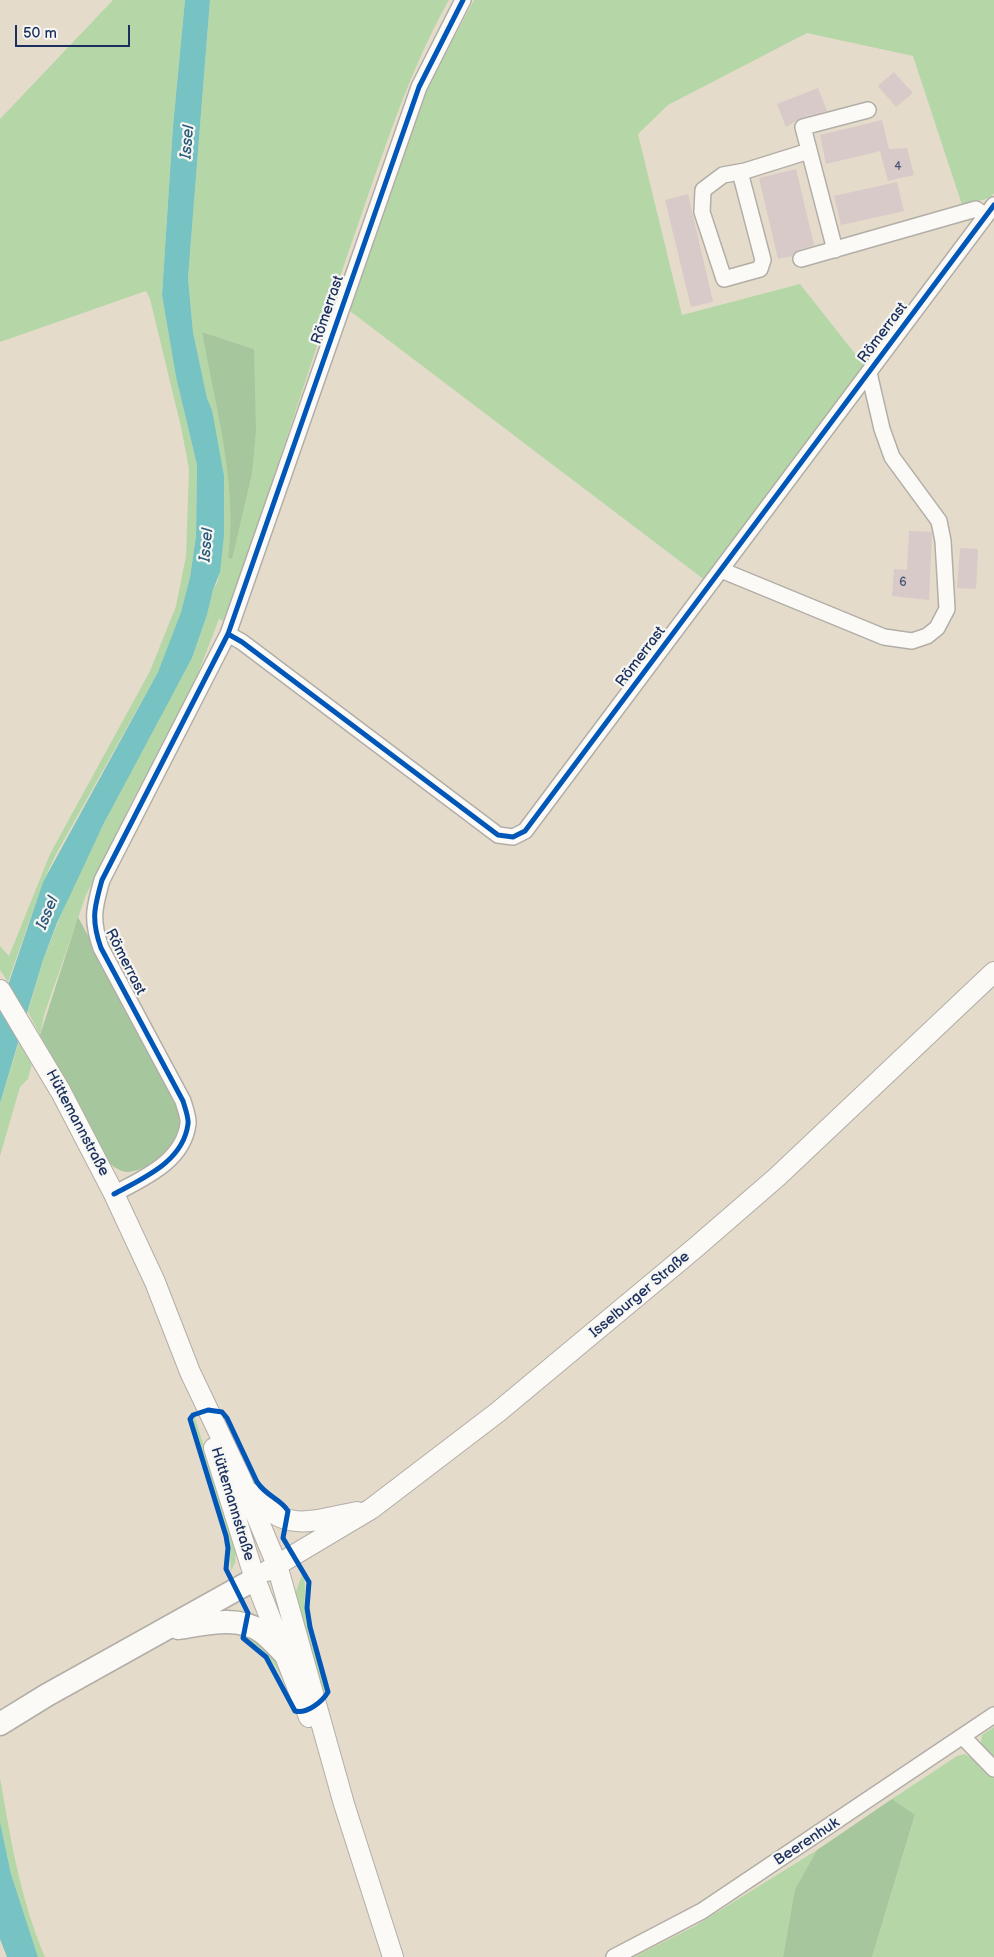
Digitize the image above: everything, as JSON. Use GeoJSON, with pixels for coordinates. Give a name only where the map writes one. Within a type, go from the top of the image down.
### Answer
{"type":"FeatureCollection","features":[{"type":"Feature","properties":{"kind":"highway"},"geometry":{"type":"LineString","coordinates":[[0,1724],[162,1630],[255,1579]]}},
{"type":"Feature","properties":{"kind":"highway"},"geometry":{"type":"LineString","coordinates":[[162,1630],[223,1621],[246,1625],[261,1631],[284,1653]]}},
{"type":"Feature","properties":{"kind":"main road","name":"Isselburger Straße"},"geometry":{"type":"LineString","coordinates":[[255,1579],[371,1509],[498,1412],[696,1248],[777,1177],[994,972]]}},
{"type":"Feature","properties":{"kind":"main road","name":"Hüttemannstraße"},"geometry":{"type":"LineString","coordinates":[[0,990],[34,1043],[114,1194],[155,1282],[190,1372],[255,1579],[344,1804]]}},
{"type":"Feature","properties":{"kind":"main road","name":"Hüttemannstraße"},"geometry":{"type":"LineString","coordinates":[[190,1372],[241,1479],[277,1565],[344,1804]]}},
{"type":"Feature","properties":{"kind":"main road"},"geometry":{"type":"LineString","coordinates":[[241,1479],[269,1513],[286,1520],[297,1522],[371,1509]]}},
{"type":"Feature","properties":{"kind":"main road"},"geometry":{"type":"LineString","coordinates":[[344,1804],[393,1957]]}},
{"type":"Feature","properties":{"kind":"street","name":"Römerrast"},"geometry":{"type":"LineString","coordinates":[[114,1194],[159,1169],[180,1147],[188,1123],[183,1102],[101,948],[94,927],[94,908],[102,880],[228,634],[419,88],[463,0]]}},
{"type":"Feature","properties":{"kind":"street"},"geometry":{"type":"LineString","coordinates":[[835,250],[804,127],[868,110]]}},
{"type":"Feature","properties":{"kind":"street"},"geometry":{"type":"LineString","coordinates":[[740,172],[763,260],[760,269],[724,279],[702,212],[704,190],[723,175],[740,172],[810,151]]}},
{"type":"Feature","properties":{"kind":"street"},"geometry":{"type":"LineString","coordinates":[[801,259],[976,209],[990,210]]}},
{"type":"Feature","properties":{"kind":"street","name":"Römerrast"},"geometry":{"type":"LineString","coordinates":[[228,634],[242,642],[498,835],[514,837],[525,831],[990,210]]}},
{"type":"Feature","properties":{"kind":"street"},"geometry":{"type":"LineString","coordinates":[[722,570],[884,637],[912,641],[927,636],[937,628],[947,608],[943,541],[939,521],[892,457],[882,429],[869,373]]}},
{"type":"Feature","properties":{"kind":"street","name":"Beerenhuk"},"geometry":{"type":"LineString","coordinates":[[614,1957],[702,1910],[994,1716]]}},
{"type":"Feature","properties":{"kind":"street"},"geometry":{"type":"LineString","coordinates":[[962,1737],[994,1769]]}},
{"type":"Feature","properties":{"kind":"green space"},"geometry":{"type":"Polygon","coordinates":[[[113,0],[185,0],[173,126],[162,295],[176,377],[197,465],[196,536],[190,577],[181,612],[158,672],[55,856],[43,882],[8,982],[0,970],[0,946],[9,956],[50,854],[150,671],[176,606],[186,556],[189,469],[181,427],[150,299],[146,291],[0,342],[0,119],[113,0]]]}},
{"type":"Feature","properties":{"kind":"green space"},"geometry":{"type":"Polygon","coordinates":[[[210,0],[449,0],[423,50],[391,129],[345,261],[260,519],[223,621],[219,619],[192,689],[131,803],[86,895],[44,1015],[40,1035],[28,1012],[43,960],[71,890],[134,763],[192,658],[207,615],[213,590],[218,581],[224,536],[212,410],[207,398],[193,332],[188,278],[210,0]],[[202,332],[228,473],[230,530],[228,558],[231,559],[252,474],[254,349],[202,332]]]}},
{"type":"Feature","properties":{"kind":"green space"},"geometry":{"type":"Polygon","coordinates":[[[474,0],[994,0],[994,193],[990,198],[962,205],[913,56],[807,33],[668,105],[638,134],[682,315],[800,284],[864,365],[706,581],[346,308],[423,96],[474,0]]]}},
{"type":"Feature","properties":{"kind":"green space"},"geometry":{"type":"Polygon","coordinates":[[[202,332],[254,349],[256,430],[252,474],[232,559],[228,558],[230,502],[228,473],[202,332]]]}},
{"type":"Feature","properties":{"kind":"green space"},"geometry":{"type":"Polygon","coordinates":[[[78,917],[175,1097],[178,1109],[179,1128],[172,1143],[160,1157],[136,1171],[119,1170],[110,1164],[40,1035],[78,917]]]}},
{"type":"Feature","properties":{"kind":"green space"},"geometry":{"type":"Polygon","coordinates":[[[19,1042],[30,1060],[33,1059],[28,1079],[20,1087],[0,1156],[0,1103],[19,1042]]]}},
{"type":"Feature","properties":{"kind":"green space"},"geometry":{"type":"Polygon","coordinates":[[[195,1418],[236,1549],[235,1563],[231,1571],[229,1539],[194,1424],[193,1420],[195,1418]]]}},
{"type":"Feature","properties":{"kind":"green space"},"geometry":{"type":"Polygon","coordinates":[[[302,1575],[305,1583],[306,1622],[326,1688],[323,1695],[295,1594],[302,1575]]]}},
{"type":"Feature","properties":{"kind":"green space"},"geometry":{"type":"Polygon","coordinates":[[[247,1633],[273,1650],[295,1706],[277,1668],[264,1652],[247,1640],[247,1633]]]}},
{"type":"Feature","properties":{"kind":"green space"},"geometry":{"type":"Polygon","coordinates":[[[994,1727],[994,1763],[980,1749],[982,1735],[994,1727]]]}},
{"type":"Feature","properties":{"kind":"green space"},"geometry":{"type":"Polygon","coordinates":[[[965,1754],[982,1765],[994,1779],[994,1957],[872,1957],[915,1816],[892,1799],[957,1756],[965,1754]]]}},
{"type":"Feature","properties":{"kind":"green space"},"geometry":{"type":"Polygon","coordinates":[[[0,1778],[12,1847],[23,1891],[36,1935],[45,1957],[38,1957],[11,1874],[0,1822],[0,1778]]]}},
{"type":"Feature","properties":{"kind":"green space"},"geometry":{"type":"Polygon","coordinates":[[[892,1799],[915,1815],[872,1957],[783,1957],[795,1889],[817,1850],[892,1799]]]}},
{"type":"Feature","properties":{"kind":"green space"},"geometry":{"type":"Polygon","coordinates":[[[817,1850],[795,1889],[783,1957],[634,1957],[695,1926],[817,1850]]]}},
{"type":"Feature","properties":{"kind":"water","name":"Issel"},"geometry":{"type":"Polygon","coordinates":[[[185,0],[210,0],[188,278],[193,332],[207,398],[212,410],[224,476],[224,536],[220,572],[192,658],[104,823],[57,923],[43,960],[0,1103],[0,1009],[43,882],[158,672],[181,612],[190,577],[196,536],[197,465],[176,377],[162,295],[173,126],[185,0]]]}},
{"type":"Feature","properties":{"kind":"water"},"geometry":{"type":"Polygon","coordinates":[[[0,1822],[11,1874],[38,1957],[7,1957],[0,1939],[0,1822]]]}},
{"type":"Feature","properties":{"kind":"building"},"geometry":{"type":"Polygon","coordinates":[[[894,72],[913,93],[896,107],[878,86],[894,72]]]}},
{"type":"Feature","properties":{"kind":"building"},"geometry":{"type":"Polygon","coordinates":[[[818,88],[827,111],[801,118],[786,127],[777,104],[818,88]]]}},
{"type":"Feature","properties":{"kind":"building"},"geometry":{"type":"Polygon","coordinates":[[[882,120],[889,149],[907,148],[914,175],[888,181],[880,151],[826,164],[820,135],[882,120]]]}},
{"type":"Feature","properties":{"kind":"building"},"geometry":{"type":"Polygon","coordinates":[[[796,169],[814,245],[798,250],[792,256],[778,259],[759,178],[796,169]]]}},
{"type":"Feature","properties":{"kind":"building"},"geometry":{"type":"Polygon","coordinates":[[[897,182],[904,211],[841,225],[834,196],[897,182]]]}},
{"type":"Feature","properties":{"kind":"building"},"geometry":{"type":"Polygon","coordinates":[[[688,194],[713,302],[691,307],[665,200],[688,194]]]}},
{"type":"Feature","properties":{"kind":"building"},"geometry":{"type":"Polygon","coordinates":[[[909,531],[932,532],[929,600],[892,596],[894,569],[907,570],[909,531]]]}},
{"type":"Feature","properties":{"kind":"building"},"geometry":{"type":"Polygon","coordinates":[[[960,548],[978,549],[976,589],[957,588],[960,548]]]}},
{"type":"Feature","properties":{"kind":"cycle path"},"geometry":{"type":"LineString","coordinates":[[114,1194],[149,1175],[170,1159],[185,1137],[188,1122],[183,1101],[101,948],[96,930],[95,914],[102,880],[228,634],[419,87],[463,0]]}},
{"type":"Feature","properties":{"kind":"cycle path"},"geometry":{"type":"LineString","coordinates":[[228,634],[242,642],[498,835],[513,837],[525,831],[994,205]]}},
{"type":"Feature","properties":{"kind":"cycle path"},"geometry":{"type":"LineString","coordinates":[[208,1410],[222,1412],[227,1418],[257,1482],[288,1511],[283,1538],[309,1582],[307,1608],[310,1627],[328,1692],[322,1700],[304,1711],[295,1711],[266,1657],[243,1638],[248,1613],[226,1569],[228,1548],[226,1536],[190,1419],[193,1415],[208,1410]]}}]}
